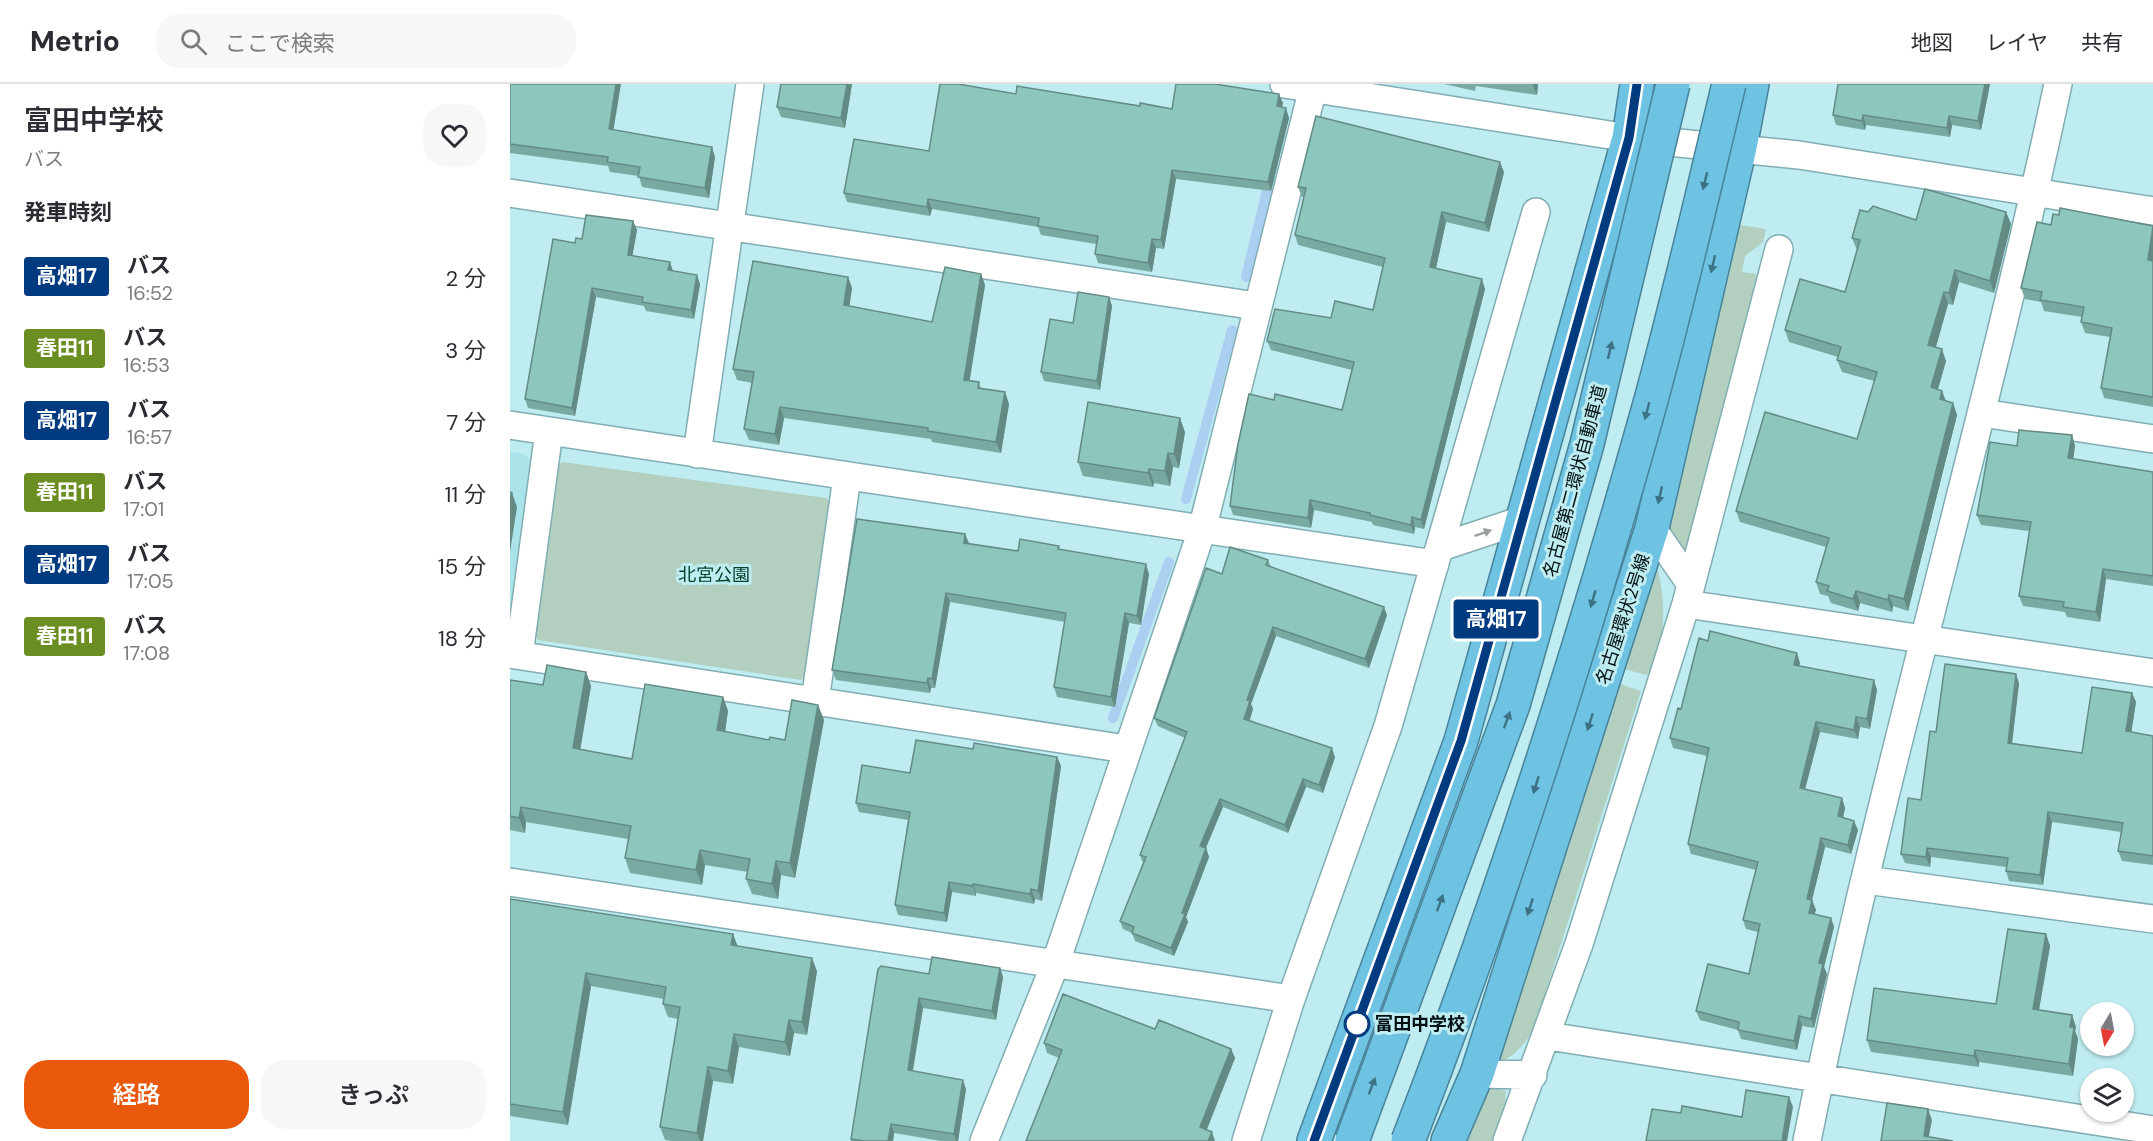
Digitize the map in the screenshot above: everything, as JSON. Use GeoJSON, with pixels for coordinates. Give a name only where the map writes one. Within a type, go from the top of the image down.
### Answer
{"type":"FeatureCollection","features":[{"type":"Feature","properties":{"kind":"highway"},"geometry":{"type":"LineString","coordinates":[[1314,1141],[1461,741],[1525,519],[1629,138],[1637,84]]}},
{"type":"Feature","properties":{"kind":"highway","name":"名古屋第二環状自動車道"},"geometry":{"type":"LineString","coordinates":[[1352,1141],[1513,705],[1587,444],[1673,84]]}},
{"type":"Feature","properties":{"kind":"highway"},"geometry":{"type":"LineString","coordinates":[[1408,1141],[1521,831],[1586,622],[1647,416],[1729,84]]}},
{"type":"Feature","properties":{"kind":"highway","name":"名古屋環状2号線"},"geometry":{"type":"LineString","coordinates":[[1448,1141],[1477,1074],[1652,528],[1740,147],[1752,84]]}},
{"type":"Feature","properties":{"kind":"street"},"geometry":{"type":"LineString","coordinates":[[697,454],[750,84]]}},
{"type":"Feature","properties":{"kind":"street"},"geometry":{"type":"LineString","coordinates":[[1284,84],[1315,87],[1629,138],[1740,147],[2153,211]]}},
{"type":"Feature","properties":{"kind":"street"},"geometry":{"type":"LineString","coordinates":[[1807,1141],[1819,1078],[1924,639],[2036,192],[2058,84]]}},
{"type":"Feature","properties":{"kind":"street"},"geometry":{"type":"LineString","coordinates":[[984,1141],[1056,962],[1126,749],[1202,530],[1256,306],[1315,87]]}},
{"type":"Feature","properties":{"kind":"street"},"geometry":{"type":"LineString","coordinates":[[510,193],[1256,306]]}},
{"type":"Feature","properties":{"kind":"street"},"geometry":{"type":"LineString","coordinates":[[1246,1141],[1291,999],[1388,726],[1536,212]]}},
{"type":"Feature","properties":{"kind":"street"},"geometry":{"type":"LineString","coordinates":[[1507,1141],[1580,944],[1688,594],[1779,249]]}},
{"type":"Feature","properties":{"kind":"street"},"geometry":{"type":"LineString","coordinates":[[1982,413],[2153,439]]}},
{"type":"Feature","properties":{"kind":"street"},"geometry":{"type":"LineString","coordinates":[[510,425],[1202,530],[1438,556],[1525,519]]}},
{"type":"Feature","properties":{"kind":"street"},"geometry":{"type":"LineString","coordinates":[[549,431],[515,655],[1126,749]]}},
{"type":"Feature","properties":{"kind":"street"},"geometry":{"type":"LineString","coordinates":[[815,701],[847,477]]}},
{"type":"Feature","properties":{"kind":"street"},"geometry":{"type":"LineString","coordinates":[[1652,528],[1688,594]]}},
{"type":"Feature","properties":{"kind":"street"},"geometry":{"type":"LineString","coordinates":[[1688,594],[1924,639],[2153,673]]}},
{"type":"Feature","properties":{"kind":"street"},"geometry":{"type":"LineString","coordinates":[[1866,880],[2153,919]]}},
{"type":"Feature","properties":{"kind":"street"},"geometry":{"type":"LineString","coordinates":[[510,882],[1291,999]]}},
{"type":"Feature","properties":{"kind":"street"},"geometry":{"type":"LineString","coordinates":[[1548,1035],[2153,1130]]}},
{"type":"Feature","properties":{"kind":"street"},"geometry":{"type":"LineString","coordinates":[[1477,1074],[1533,1075]]}},
{"type":"Feature","properties":{"kind":"shaded area"},"geometry":{"type":"Polygon","coordinates":[[[510,452],[524,454],[533,463],[510,627],[510,452]]]}},
{"type":"Feature","properties":{"kind":"green space"},"geometry":{"type":"Polygon","coordinates":[[[1740,225],[1766,229],[1763,242],[1745,256],[1742,272],[1756,274],[1758,283],[1693,540],[1686,549],[1671,541],[1666,514],[1740,225]]]}},
{"type":"Feature","properties":{"kind":"green space","name":"北宮公園"},"geometry":{"type":"Polygon","coordinates":[[[562,462],[826,498],[833,506],[809,672],[801,680],[538,640],[532,631],[554,470],[562,462]]]}},
{"type":"Feature","properties":{"kind":"green space"},"geometry":{"type":"Polygon","coordinates":[[[1654,556],[1663,599],[1663,627],[1656,670],[1646,675],[1610,665],[1654,556]]]}},
{"type":"Feature","properties":{"kind":"green space"},"geometry":{"type":"Polygon","coordinates":[[[1604,679],[1641,691],[1533,1032],[1507,1059],[1483,1064],[1604,679]]]}},
{"type":"Feature","properties":{"kind":"green space"},"geometry":{"type":"Polygon","coordinates":[[[1493,1088],[1506,1091],[1504,1112],[1493,1141],[1461,1141],[1481,1093],[1493,1088]]]}},
{"type":"Feature","properties":{"kind":"building"},"geometry":{"type":"Polygon","coordinates":[[[510,84],[616,84],[609,129],[712,147],[705,188],[638,177],[640,167],[607,162],[608,157],[510,144],[510,84]]]}},
{"type":"Feature","properties":{"kind":"building"},"geometry":{"type":"Polygon","coordinates":[[[781,84],[847,84],[841,118],[777,107],[781,84]]]}},
{"type":"Feature","properties":{"kind":"building"},"geometry":{"type":"Polygon","coordinates":[[[940,84],[958,84],[1016,94],[1017,86],[1172,109],[1176,84],[1215,84],[1279,94],[1277,106],[1286,108],[1268,182],[1172,170],[1161,240],[1152,239],[1148,263],[1095,254],[1098,236],[1038,226],[1039,218],[928,199],[927,207],[844,193],[854,139],[929,151],[940,84]]]}},
{"type":"Feature","properties":{"kind":"building"},"geometry":{"type":"Polygon","coordinates":[[[1838,84],[1985,84],[1978,121],[1949,116],[1947,128],[1863,115],[1862,121],[1833,115],[1838,84]]]}},
{"type":"Feature","properties":{"kind":"building"},"geometry":{"type":"Polygon","coordinates":[[[1316,116],[1500,162],[1485,223],[1442,212],[1430,267],[1482,279],[1421,520],[1412,517],[1411,525],[1310,500],[1308,518],[1230,506],[1238,444],[1249,394],[1274,400],[1275,394],[1342,410],[1354,362],[1267,341],[1275,309],[1331,318],[1335,301],[1373,310],[1385,258],[1295,235],[1306,188],[1298,187],[1316,116]]]}},
{"type":"Feature","properties":{"kind":"building"},"geometry":{"type":"Polygon","coordinates":[[[1925,189],[2006,212],[1990,281],[1955,270],[1949,293],[1944,292],[1928,345],[1942,349],[1931,387],[1942,391],[1940,399],[1953,403],[1904,599],[1889,595],[1888,600],[1856,591],[1853,599],[1827,591],[1829,586],[1816,582],[1829,538],[1736,511],[1765,412],[1857,439],[1877,372],[1837,360],[1841,347],[1785,330],[1800,279],[1845,292],[1860,240],[1852,238],[1860,210],[1868,212],[1873,206],[1916,220],[1925,189]]]}},
{"type":"Feature","properties":{"kind":"building"},"geometry":{"type":"Polygon","coordinates":[[[2060,208],[2153,226],[2148,260],[2153,261],[2153,397],[2101,388],[2112,328],[2081,322],[2084,307],[2040,300],[2042,292],[2021,288],[2037,222],[2051,225],[2053,214],[2059,215],[2060,208]]]}},
{"type":"Feature","properties":{"kind":"building"},"geometry":{"type":"Polygon","coordinates":[[[586,215],[633,221],[628,255],[670,262],[668,270],[697,275],[691,310],[642,302],[643,297],[592,288],[572,408],[525,399],[553,239],[575,243],[576,238],[582,239],[586,215]]]}},
{"type":"Feature","properties":{"kind":"building"},"geometry":{"type":"Polygon","coordinates":[[[753,261],[848,277],[844,305],[932,322],[945,267],[981,274],[964,380],[979,382],[978,388],[1005,392],[996,442],[928,431],[928,428],[780,407],[775,434],[744,429],[754,372],[733,369],[753,261]]]}},
{"type":"Feature","properties":{"kind":"building"},"geometry":{"type":"Polygon","coordinates":[[[1078,292],[1109,297],[1097,381],[1041,372],[1050,319],[1073,323],[1078,292]]]}},
{"type":"Feature","properties":{"kind":"building"},"geometry":{"type":"Polygon","coordinates":[[[1088,402],[1180,418],[1174,454],[1168,453],[1165,471],[1149,469],[1148,473],[1078,462],[1088,402]]]}},
{"type":"Feature","properties":{"kind":"building"},"geometry":{"type":"Polygon","coordinates":[[[2019,430],[2072,435],[2068,458],[2153,472],[2153,576],[2103,569],[2096,612],[2063,607],[2064,602],[2019,596],[2031,522],[1977,515],[1990,442],[2017,446],[2019,430]]]}},
{"type":"Feature","properties":{"kind":"building"},"geometry":{"type":"Polygon","coordinates":[[[857,519],[965,534],[964,543],[1018,551],[1020,539],[1059,546],[1058,549],[1146,564],[1137,616],[1125,613],[1111,697],[1054,687],[1066,613],[946,593],[932,679],[928,678],[927,683],[832,670],[857,519]]]}},
{"type":"Feature","properties":{"kind":"building"},"geometry":{"type":"Polygon","coordinates":[[[1230,547],[1268,560],[1266,565],[1384,607],[1365,659],[1273,627],[1247,700],[1250,701],[1244,719],[1332,748],[1319,785],[1303,779],[1285,825],[1220,799],[1200,846],[1206,848],[1182,913],[1185,914],[1171,948],[1132,933],[1134,927],[1120,921],[1146,857],[1140,855],[1187,732],[1154,718],[1206,568],[1222,574],[1230,547]]]}},
{"type":"Feature","properties":{"kind":"building"},"geometry":{"type":"Polygon","coordinates":[[[1710,631],[1797,653],[1794,665],[1874,680],[1867,719],[1856,717],[1854,730],[1816,722],[1800,788],[1842,798],[1838,816],[1854,821],[1848,845],[1821,838],[1807,899],[1812,900],[1809,913],[1831,918],[1819,963],[1823,964],[1811,1019],[1799,1016],[1794,1041],[1738,1030],[1739,1022],[1696,1011],[1708,964],[1749,974],[1760,924],[1743,920],[1758,862],[1688,844],[1709,748],[1670,738],[1678,708],[1681,709],[1699,638],[1708,641],[1710,631]]]}},
{"type":"Feature","properties":{"kind":"building"},"geometry":{"type":"Polygon","coordinates":[[[1945,664],[2016,674],[2008,743],[2082,753],[2092,687],[2132,693],[2126,731],[2153,736],[2153,856],[2118,851],[2123,823],[2048,812],[2040,875],[2006,871],[2008,858],[1927,848],[1926,857],[1901,854],[1908,798],[1921,800],[1930,731],[1936,732],[1945,664]]]}},
{"type":"Feature","properties":{"kind":"building"},"geometry":{"type":"Polygon","coordinates":[[[547,665],[586,672],[573,748],[632,759],[645,684],[723,697],[717,730],[769,740],[770,737],[785,740],[792,700],[818,705],[790,863],[776,861],[772,884],[746,879],[750,859],[700,850],[696,870],[625,858],[631,826],[521,807],[519,818],[510,816],[510,680],[543,685],[547,665]]]}},
{"type":"Feature","properties":{"kind":"building"},"geometry":{"type":"Polygon","coordinates":[[[916,740],[973,749],[974,743],[1057,757],[1038,891],[1031,889],[1030,894],[949,882],[944,913],[895,905],[910,812],[856,803],[862,765],[910,773],[916,740]]]}},
{"type":"Feature","properties":{"kind":"building"},"geometry":{"type":"Polygon","coordinates":[[[510,899],[733,934],[731,945],[812,958],[802,1022],[789,1020],[785,1042],[734,1034],[728,1071],[708,1067],[697,1133],[660,1127],[680,1007],[663,1004],[666,987],[586,973],[563,1112],[510,1104],[510,899]]]}},
{"type":"Feature","properties":{"kind":"building"},"geometry":{"type":"Polygon","coordinates":[[[2008,929],[2046,934],[2033,1009],[2072,1015],[2070,1027],[2074,1027],[2069,1064],[1975,1050],[1974,1056],[1867,1040],[1874,988],[1996,1004],[2008,929]]]}},
{"type":"Feature","properties":{"kind":"building"},"geometry":{"type":"Polygon","coordinates":[[[932,957],[1000,968],[992,1011],[919,998],[908,1070],[963,1080],[954,1134],[891,1124],[888,1141],[851,1139],[878,969],[881,966],[929,974],[932,957]]]}},
{"type":"Feature","properties":{"kind":"building"},"geometry":{"type":"Polygon","coordinates":[[[1063,994],[1155,1029],[1159,1020],[1231,1049],[1200,1127],[1212,1132],[1208,1141],[1026,1141],[1062,1050],[1044,1043],[1063,994]]]}},
{"type":"Feature","properties":{"kind":"building"},"geometry":{"type":"Polygon","coordinates":[[[1746,1090],[1789,1097],[1782,1141],[1646,1141],[1652,1109],[1681,1113],[1682,1106],[1742,1117],[1746,1090]]]}},
{"type":"Feature","properties":{"kind":"building"},"geometry":{"type":"Polygon","coordinates":[[[1887,1103],[1928,1109],[1924,1136],[1953,1141],[1881,1141],[1887,1103]]]}},
{"type":"Feature","properties":{"kind":"waterway"},"geometry":{"type":"LineString","coordinates":[[1246,277],[1270,178]]}},
{"type":"Feature","properties":{"kind":"waterway"},"geometry":{"type":"LineString","coordinates":[[1186,499],[1232,330]]}},
{"type":"Feature","properties":{"kind":"waterway"},"geometry":{"type":"LineString","coordinates":[[1113,718],[1169,562]]}},
{"type":"Feature","properties":{"kind":"bus line","name":"高畑17"},"geometry":{"type":"LineString","coordinates":[[1314,1141],[1461,741],[1525,519],[1629,138],[1637,84]]}},
{"type":"Feature","properties":{"kind":"place","name":"富田中学校"},"geometry":{"type":"Point","coordinates":[1357,1024]}}]}
